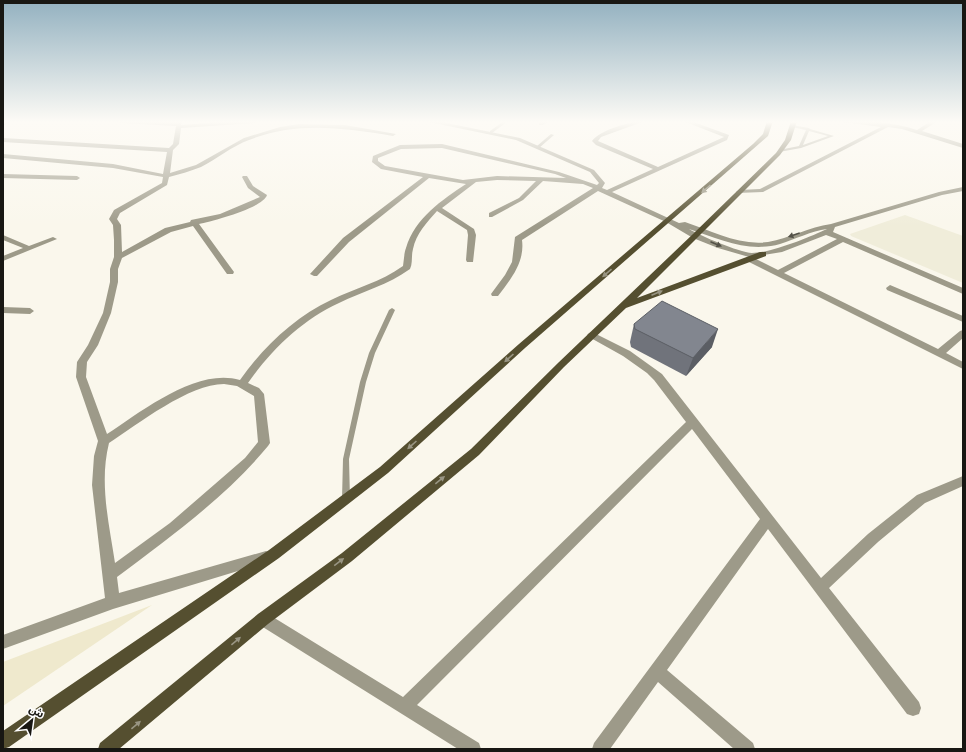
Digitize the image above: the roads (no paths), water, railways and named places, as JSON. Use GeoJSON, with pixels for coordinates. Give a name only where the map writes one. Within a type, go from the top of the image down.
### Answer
{"type":"FeatureCollection","features":[{"type":"Feature","properties":{"kind":"main road"},"geometry":{"type":"LineString","coordinates":[[3,741],[135,652],[274,554],[384,470],[522,346],[742,156]]}},
{"type":"Feature","properties":{"kind":"main road"},"geometry":{"type":"LineString","coordinates":[[115,747],[263,619],[347,557],[475,452],[592,335],[699,233],[775,156]]}},
{"type":"Feature","properties":{"kind":"main road"},"geometry":{"type":"LineString","coordinates":[[621,308],[673,286],[763,254]]}},
{"type":"Feature","properties":{"kind":"street"},"geometry":{"type":"LineString","coordinates":[[4,156],[113,166],[166,176],[198,166],[216,156]]}},
{"type":"Feature","properties":{"kind":"street"},"geometry":{"type":"LineString","coordinates":[[113,602],[98,485],[100,456],[104,441],[81,377],[82,362],[93,345],[107,313],[114,282],[114,269],[118,257],[117,225],[113,219],[117,212],[164,185],[169,156]]}},
{"type":"Feature","properties":{"kind":"street"},"geometry":{"type":"LineString","coordinates":[[377,156],[375,157],[375,162],[383,168],[427,177],[463,182],[497,178],[567,180],[584,182]]}},
{"type":"Feature","properties":{"kind":"street"},"geometry":{"type":"LineString","coordinates":[[485,156],[558,173],[584,182],[699,233],[736,252],[751,255],[779,250],[830,231],[832,226]]}},
{"type":"Feature","properties":{"kind":"street"},"geometry":{"type":"LineString","coordinates":[[495,294],[511,273],[516,263],[520,247],[518,239],[598,188],[602,183],[592,171],[558,156]]}},
{"type":"Feature","properties":{"kind":"street"},"geometry":{"type":"LineString","coordinates":[[628,156],[659,169]]}},
{"type":"Feature","properties":{"kind":"street"},"geometry":{"type":"LineString","coordinates":[[607,192],[689,156]]}},
{"type":"Feature","properties":{"kind":"street"},"geometry":{"type":"LineString","coordinates":[[739,192],[761,191],[824,156]]}},
{"type":"Feature","properties":{"kind":"street"},"geometry":{"type":"LineString","coordinates":[[3,176],[77,178]]}},
{"type":"Feature","properties":{"kind":"street"},"geometry":{"type":"LineString","coordinates":[[118,257],[168,230],[241,209],[263,198],[264,195],[250,187],[245,177]]}},
{"type":"Feature","properties":{"kind":"street"},"geometry":{"type":"LineString","coordinates":[[314,274],[346,240],[427,177]]}},
{"type":"Feature","properties":{"kind":"street"},"geometry":{"type":"LineString","coordinates":[[492,215],[521,199],[542,179]]}},
{"type":"Feature","properties":{"kind":"street"},"geometry":{"type":"LineString","coordinates":[[242,384],[254,365],[303,320],[335,301],[390,279],[407,267],[409,248],[414,236],[437,208],[473,182]]}},
{"type":"Feature","properties":{"kind":"street"},"geometry":{"type":"LineString","coordinates":[[699,233],[756,245],[770,244],[819,227],[832,226],[941,193],[963,189]]}},
{"type":"Feature","properties":{"kind":"street"},"geometry":{"type":"LineString","coordinates":[[437,208],[470,228],[472,235],[470,260]]}},
{"type":"Feature","properties":{"kind":"street"},"geometry":{"type":"LineString","coordinates":[[194,222],[230,272]]}},
{"type":"Feature","properties":{"kind":"street"},"geometry":{"type":"LineString","coordinates":[[826,232],[963,291]]}},
{"type":"Feature","properties":{"kind":"street"},"geometry":{"type":"LineString","coordinates":[[3,237],[19,243],[29,249]]}},
{"type":"Feature","properties":{"kind":"street"},"geometry":{"type":"LineString","coordinates":[[3,259],[53,239]]}},
{"type":"Feature","properties":{"kind":"street"},"geometry":{"type":"LineString","coordinates":[[778,273],[843,239]]}},
{"type":"Feature","properties":{"kind":"street"},"geometry":{"type":"LineString","coordinates":[[750,259],[963,366]]}},
{"type":"Feature","properties":{"kind":"street"},"geometry":{"type":"LineString","coordinates":[[890,288],[963,319]]}},
{"type":"Feature","properties":{"kind":"street"},"geometry":{"type":"LineString","coordinates":[[3,310],[30,311]]}},
{"type":"Feature","properties":{"kind":"street"},"geometry":{"type":"LineString","coordinates":[[939,354],[963,333]]}},
{"type":"Feature","properties":{"kind":"street"},"geometry":{"type":"LineString","coordinates":[[592,335],[645,364],[658,377],[913,708]]}},
{"type":"Feature","properties":{"kind":"street"},"geometry":{"type":"LineString","coordinates":[[104,441],[194,386],[219,380],[242,384],[259,394],[264,443],[248,461],[174,527],[110,574]]}},
{"type":"Feature","properties":{"kind":"street"},"geometry":{"type":"LineString","coordinates":[[405,706],[693,422]]}},
{"type":"Feature","properties":{"kind":"street"},"geometry":{"type":"LineString","coordinates":[[820,588],[873,538],[921,499],[963,481]]}},
{"type":"Feature","properties":{"kind":"street"},"geometry":{"type":"LineString","coordinates":[[600,749],[768,519]]}},
{"type":"Feature","properties":{"kind":"street"},"geometry":{"type":"LineString","coordinates":[[3,642],[113,602],[274,554]]}},
{"type":"Feature","properties":{"kind":"street"},"geometry":{"type":"LineString","coordinates":[[263,619],[473,749]]}},
{"type":"Feature","properties":{"kind":"street"},"geometry":{"type":"LineString","coordinates":[[658,671],[747,749]]}},
{"type":"Feature","properties":{"kind":"lane"},"geometry":{"type":"LineString","coordinates":[[346,499],[346,459],[363,382],[372,353],[392,310]]}}]}
